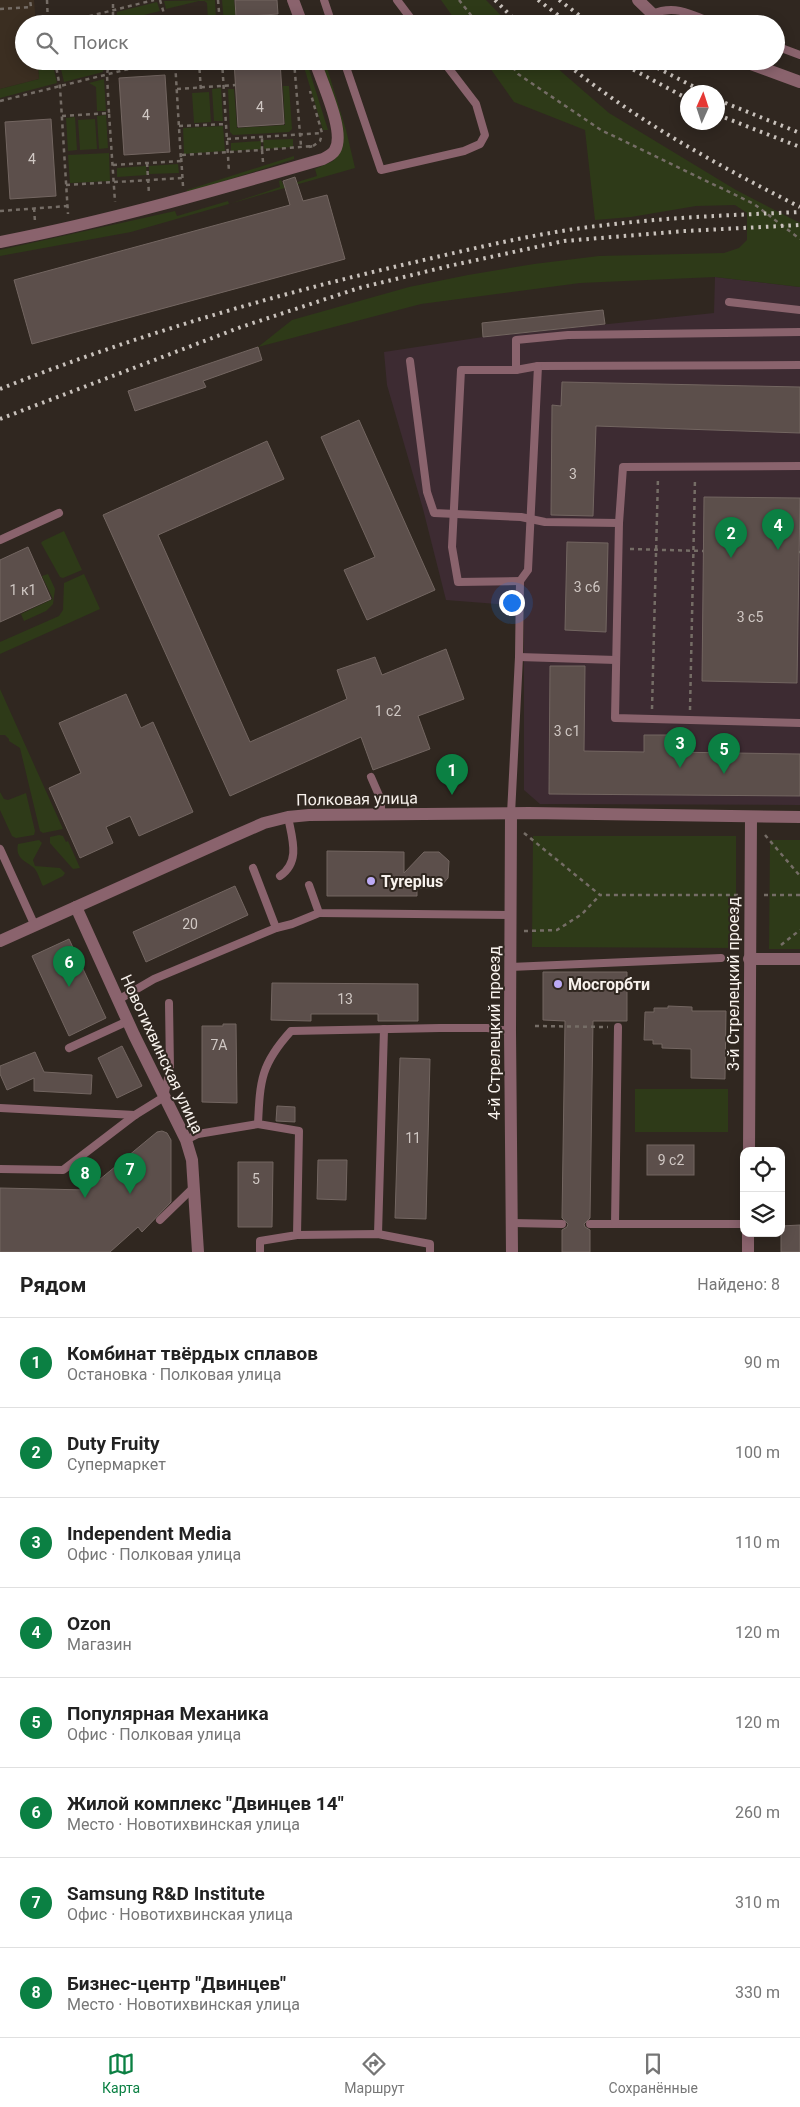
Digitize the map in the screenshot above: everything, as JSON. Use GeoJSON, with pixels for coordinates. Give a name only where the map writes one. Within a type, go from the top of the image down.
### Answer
{"type":"FeatureCollection","features":[{"type":"Feature","properties":{"kind":"street"},"geometry":{"type":"LineString","coordinates":[[293,0],[299,15]]}},
{"type":"Feature","properties":{"kind":"street"},"geometry":{"type":"LineString","coordinates":[[638,0],[652,14]]}},
{"type":"Feature","properties":{"kind":"street"},"geometry":{"type":"LineString","coordinates":[[0,242],[69,228],[188,198],[323,159],[335,152],[339,140],[336,124],[318,70]]}},
{"type":"Feature","properties":{"kind":"street"},"geometry":{"type":"LineString","coordinates":[[767,70],[800,82]]}},
{"type":"Feature","properties":{"kind":"street","name":"Полковая улица"},"geometry":{"type":"LineString","coordinates":[[0,941],[264,823],[288,816],[511,814],[751,818],[800,817]]}},
{"type":"Feature","properties":{"kind":"street","name":"4-й Стрелецкий проезд"},"geometry":{"type":"LineString","coordinates":[[511,814],[512,1252]]}},
{"type":"Feature","properties":{"kind":"street","name":"3-й Стрелецкий проезд"},"geometry":{"type":"LineString","coordinates":[[749,1147],[751,818]]}},
{"type":"Feature","properties":{"kind":"street","name":"Новотихвинская улица"},"geometry":{"type":"LineString","coordinates":[[76,907],[128,1022],[186,1140],[192,1160],[198,1252]]}},
{"type":"Feature","properties":{"kind":"street"},"geometry":{"type":"LineString","coordinates":[[749,959],[800,959]]}},
{"type":"Feature","properties":{"kind":"street"},"geometry":{"type":"LineString","coordinates":[[748,1237],[748,1252]]}},
{"type":"Feature","properties":{"kind":"lane"},"geometry":{"type":"LineString","coordinates":[[324,0],[329,15]]}},
{"type":"Feature","properties":{"kind":"lane"},"geometry":{"type":"LineString","coordinates":[[397,0],[408,15]]}},
{"type":"Feature","properties":{"kind":"lane"},"geometry":{"type":"LineString","coordinates":[[652,14],[665,9],[678,10],[692,15]]}},
{"type":"Feature","properties":{"kind":"lane"},"geometry":{"type":"LineString","coordinates":[[785,49],[800,55]]}},
{"type":"Feature","properties":{"kind":"lane"},"geometry":{"type":"LineString","coordinates":[[347,70],[381,170],[464,151],[480,144],[485,135],[476,104],[450,70]]}},
{"type":"Feature","properties":{"kind":"lane"},"geometry":{"type":"LineString","coordinates":[[729,302],[800,310]]}},
{"type":"Feature","properties":{"kind":"lane"},"geometry":{"type":"LineString","coordinates":[[516,370],[516,340],[568,335],[800,332]]}},
{"type":"Feature","properties":{"kind":"lane"},"geometry":{"type":"LineString","coordinates":[[410,361],[427,492],[434,513],[530,519],[545,522],[619,523]]}},
{"type":"Feature","properties":{"kind":"lane"},"geometry":{"type":"LineString","coordinates":[[520,581],[458,582],[452,547],[461,370],[516,370],[538,366],[800,365]]}},
{"type":"Feature","properties":{"kind":"lane"},"geometry":{"type":"LineString","coordinates":[[511,814],[520,656],[520,581],[528,570],[538,366]]}},
{"type":"Feature","properties":{"kind":"lane"},"geometry":{"type":"LineString","coordinates":[[800,466],[623,467],[618,549],[615,718],[800,723]]}},
{"type":"Feature","properties":{"kind":"lane"},"geometry":{"type":"LineString","coordinates":[[0,540],[59,514]]}},
{"type":"Feature","properties":{"kind":"lane"},"geometry":{"type":"LineString","coordinates":[[520,656],[616,660]]}},
{"type":"Feature","properties":{"kind":"lane"},"geometry":{"type":"LineString","coordinates":[[372,777],[381,800],[381,814]]}},
{"type":"Feature","properties":{"kind":"lane"},"geometry":{"type":"LineString","coordinates":[[280,876],[291,866],[294,854],[288,816]]}},
{"type":"Feature","properties":{"kind":"lane"},"geometry":{"type":"LineString","coordinates":[[0,849],[35,926]]}},
{"type":"Feature","properties":{"kind":"lane"},"geometry":{"type":"LineString","coordinates":[[253,868],[276,928]]}},
{"type":"Feature","properties":{"kind":"lane"},"geometry":{"type":"LineString","coordinates":[[309,885],[319,912]]}},
{"type":"Feature","properties":{"kind":"lane"},"geometry":{"type":"LineString","coordinates":[[118,1000],[154,979],[319,912],[511,915]]}},
{"type":"Feature","properties":{"kind":"lane"},"geometry":{"type":"LineString","coordinates":[[510,967],[721,958]]}},
{"type":"Feature","properties":{"kind":"lane"},"geometry":{"type":"LineString","coordinates":[[0,1169],[63,1170],[135,1114],[164,1097],[170,1069],[169,1003]]}},
{"type":"Feature","properties":{"kind":"lane"},"geometry":{"type":"LineString","coordinates":[[69,1048],[128,1022]]}},
{"type":"Feature","properties":{"kind":"lane"},"geometry":{"type":"LineString","coordinates":[[615,1224],[618,1027]]}},
{"type":"Feature","properties":{"kind":"lane"},"geometry":{"type":"LineString","coordinates":[[258,1124],[262,1074],[274,1049],[291,1031],[487,1028],[510,1031]]}},
{"type":"Feature","properties":{"kind":"lane"},"geometry":{"type":"LineString","coordinates":[[378,1234],[384,1029]]}},
{"type":"Feature","properties":{"kind":"lane"},"geometry":{"type":"LineString","coordinates":[[0,1108],[135,1114]]}},
{"type":"Feature","properties":{"kind":"lane"},"geometry":{"type":"LineString","coordinates":[[186,1140],[198,1134],[258,1124],[299,1131],[296,1235]]}},
{"type":"Feature","properties":{"kind":"lane"},"geometry":{"type":"LineString","coordinates":[[160,1220],[194,1186]]}},
{"type":"Feature","properties":{"kind":"lane"},"geometry":{"type":"LineString","coordinates":[[512,1224],[562,1224]]}},
{"type":"Feature","properties":{"kind":"lane"},"geometry":{"type":"LineString","coordinates":[[590,1224],[740,1224]]}},
{"type":"Feature","properties":{"kind":"lane"},"geometry":{"type":"LineString","coordinates":[[260,1252],[260,1241],[296,1235],[378,1234],[430,1244],[430,1252]]}},
{"type":"Feature","properties":{"kind":"path"},"geometry":{"type":"LineString","coordinates":[[0,9],[31,7],[30,0]]}},
{"type":"Feature","properties":{"kind":"path"},"geometry":{"type":"LineString","coordinates":[[46,0],[47,15]]}},
{"type":"Feature","properties":{"kind":"path"},"geometry":{"type":"LineString","coordinates":[[113,0],[114,15]]}},
{"type":"Feature","properties":{"kind":"path"},"geometry":{"type":"LineString","coordinates":[[94,15],[154,0]]}},
{"type":"Feature","properties":{"kind":"path"},"geometry":{"type":"LineString","coordinates":[[160,0],[164,15]]}},
{"type":"Feature","properties":{"kind":"path"},"geometry":{"type":"LineString","coordinates":[[218,0],[219,15]]}},
{"type":"Feature","properties":{"kind":"path"},"geometry":{"type":"LineString","coordinates":[[459,0],[471,15]]}},
{"type":"Feature","properties":{"kind":"path"},"geometry":{"type":"LineString","coordinates":[[57,70],[60,87],[69,218]]}},
{"type":"Feature","properties":{"kind":"path"},"geometry":{"type":"LineString","coordinates":[[108,70],[115,206]]}},
{"type":"Feature","properties":{"kind":"path"},"geometry":{"type":"LineString","coordinates":[[0,101],[126,70]]}},
{"type":"Feature","properties":{"kind":"path"},"geometry":{"type":"LineString","coordinates":[[176,70],[183,188]]}},
{"type":"Feature","properties":{"kind":"path"},"geometry":{"type":"LineString","coordinates":[[199,70],[201,92]]}},
{"type":"Feature","properties":{"kind":"path"},"geometry":{"type":"LineString","coordinates":[[223,70],[230,174]]}},
{"type":"Feature","properties":{"kind":"path"},"geometry":{"type":"LineString","coordinates":[[295,70],[302,149]]}},
{"type":"Feature","properties":{"kind":"path"},"geometry":{"type":"LineString","coordinates":[[515,70],[518,74],[601,130],[754,204],[800,240]]}},
{"type":"Feature","properties":{"kind":"path"},"geometry":{"type":"LineString","coordinates":[[177,89],[235,85]]}},
{"type":"Feature","properties":{"kind":"path"},"geometry":{"type":"LineString","coordinates":[[294,153],[313,146],[320,141],[322,133],[309,88]]}},
{"type":"Feature","properties":{"kind":"path"},"geometry":{"type":"LineString","coordinates":[[62,116],[110,113]]}},
{"type":"Feature","properties":{"kind":"path"},"geometry":{"type":"LineString","coordinates":[[179,126],[226,124]]}},
{"type":"Feature","properties":{"kind":"path"},"geometry":{"type":"LineString","coordinates":[[227,139],[322,133]]}},
{"type":"Feature","properties":{"kind":"path"},"geometry":{"type":"LineString","coordinates":[[262,137],[263,164],[271,161]]}},
{"type":"Feature","properties":{"kind":"path"},"geometry":{"type":"LineString","coordinates":[[181,155],[302,149]]}},
{"type":"Feature","properties":{"kind":"path"},"geometry":{"type":"LineString","coordinates":[[113,165],[181,161]]}},
{"type":"Feature","properties":{"kind":"path"},"geometry":{"type":"LineString","coordinates":[[147,163],[150,198]]}},
{"type":"Feature","properties":{"kind":"path"},"geometry":{"type":"LineString","coordinates":[[66,185],[182,178]]}},
{"type":"Feature","properties":{"kind":"path"},"geometry":{"type":"LineString","coordinates":[[0,211],[68,206]]}},
{"type":"Feature","properties":{"kind":"path"},"geometry":{"type":"LineString","coordinates":[[34,208],[36,225]]}},
{"type":"Feature","properties":{"kind":"path"},"geometry":{"type":"LineString","coordinates":[[652,719],[658,466]]}},
{"type":"Feature","properties":{"kind":"path"},"geometry":{"type":"LineString","coordinates":[[690,719],[696,467]]}},
{"type":"Feature","properties":{"kind":"path"},"geometry":{"type":"LineString","coordinates":[[618,549],[703,551]]}},
{"type":"Feature","properties":{"kind":"path"},"geometry":{"type":"LineString","coordinates":[[524,833],[600,895],[800,894]]}},
{"type":"Feature","properties":{"kind":"path"},"geometry":{"type":"LineString","coordinates":[[765,835],[800,876]]}},
{"type":"Feature","properties":{"kind":"path"},"geometry":{"type":"LineString","coordinates":[[522,931],[557,930],[582,914],[600,895]]}},
{"type":"Feature","properties":{"kind":"path"},"geometry":{"type":"LineString","coordinates":[[535,1026],[618,1027]]}},
{"type":"Feature","properties":{"kind":"shaded area"},"geometry":{"type":"Polygon","coordinates":[[[0,0],[34,0],[35,15],[15,15],[15,70],[38,70],[39,79],[0,89],[0,0]]]}},
{"type":"Feature","properties":{"kind":"shaded area"},"geometry":{"type":"Polygon","coordinates":[[[715,277],[800,287],[800,805],[540,804],[524,790],[524,606],[446,600],[423,509],[387,385],[384,352],[483,337],[714,313],[715,277]]]}},
{"type":"Feature","properties":{"kind":"green space"},"geometry":{"type":"Polygon","coordinates":[[[202,0],[166,9],[164,1],[202,0]]]}},
{"type":"Feature","properties":{"kind":"green space"},"geometry":{"type":"Polygon","coordinates":[[[203,0],[215,0],[216,15],[208,15],[207,3],[203,0]]]}},
{"type":"Feature","properties":{"kind":"green space"},"geometry":{"type":"Polygon","coordinates":[[[222,0],[234,0],[236,15],[223,15],[222,0]]]}},
{"type":"Feature","properties":{"kind":"green space"},"geometry":{"type":"Polygon","coordinates":[[[441,0],[486,0],[500,15],[452,15],[441,0]]]}},
{"type":"Feature","properties":{"kind":"green space"},"geometry":{"type":"Polygon","coordinates":[[[157,2],[160,11],[144,15],[117,15],[117,12],[157,2]]]}},
{"type":"Feature","properties":{"kind":"green space"},"geometry":{"type":"Polygon","coordinates":[[[38,70],[54,70],[57,83],[0,98],[0,89],[39,79],[38,70]]]}},
{"type":"Feature","properties":{"kind":"green space"},"geometry":{"type":"Polygon","coordinates":[[[61,70],[103,70],[103,72],[64,82],[61,70]]]}},
{"type":"Feature","properties":{"kind":"green space"},"geometry":{"type":"Polygon","coordinates":[[[305,70],[309,70],[328,130],[323,130],[305,70]]]}},
{"type":"Feature","properties":{"kind":"green space"},"geometry":{"type":"Polygon","coordinates":[[[323,70],[328,70],[346,130],[355,168],[229,204],[280,187],[279,181],[281,180],[284,186],[317,176],[315,169],[333,161],[340,153],[323,70]]]}},
{"type":"Feature","properties":{"kind":"green space"},"geometry":{"type":"Polygon","coordinates":[[[491,70],[559,70],[609,113],[736,190],[800,223],[800,287],[715,277],[580,283],[421,304],[258,347],[292,320],[409,287],[534,264],[599,256],[724,253],[739,248],[747,240],[747,213],[735,205],[696,206],[631,217],[595,220],[585,130],[514,102],[491,70]]]}},
{"type":"Feature","properties":{"kind":"green space"},"geometry":{"type":"Polygon","coordinates":[[[104,79],[106,111],[97,111],[96,87],[89,83],[104,79]]]}},
{"type":"Feature","properties":{"kind":"green space"},"geometry":{"type":"Polygon","coordinates":[[[283,86],[289,86],[292,129],[289,132],[233,135],[230,132],[228,89],[234,89],[237,128],[285,125],[283,86]]]}},
{"type":"Feature","properties":{"kind":"green space"},"geometry":{"type":"Polygon","coordinates":[[[221,88],[223,121],[214,121],[212,89],[221,88]]]}},
{"type":"Feature","properties":{"kind":"green space"},"geometry":{"type":"Polygon","coordinates":[[[209,92],[211,122],[194,123],[192,93],[209,92]]]}},
{"type":"Feature","properties":{"kind":"green space"},"geometry":{"type":"Polygon","coordinates":[[[106,115],[108,148],[99,149],[97,116],[106,115]]]}},
{"type":"Feature","properties":{"kind":"green space"},"geometry":{"type":"Polygon","coordinates":[[[75,117],[77,150],[68,151],[66,118],[75,117]]]}},
{"type":"Feature","properties":{"kind":"green space"},"geometry":{"type":"Polygon","coordinates":[[[95,119],[97,149],[80,150],[78,120],[95,119]]]}},
{"type":"Feature","properties":{"kind":"green space"},"geometry":{"type":"Polygon","coordinates":[[[223,126],[225,151],[184,154],[183,128],[223,126]]]}},
{"type":"Feature","properties":{"kind":"green space"},"geometry":{"type":"Polygon","coordinates":[[[293,139],[293,147],[264,149],[263,140],[293,139]]]}},
{"type":"Feature","properties":{"kind":"green space"},"geometry":{"type":"Polygon","coordinates":[[[261,141],[261,149],[231,151],[231,143],[261,141]]]}},
{"type":"Feature","properties":{"kind":"green space"},"geometry":{"type":"Polygon","coordinates":[[[109,153],[110,181],[70,183],[68,155],[109,153]]]}},
{"type":"Feature","properties":{"kind":"green space"},"geometry":{"type":"Polygon","coordinates":[[[294,156],[294,159],[187,193],[187,190],[294,156]]]}},
{"type":"Feature","properties":{"kind":"green space"},"geometry":{"type":"Polygon","coordinates":[[[178,164],[179,173],[149,174],[149,166],[178,164]]]}},
{"type":"Feature","properties":{"kind":"green space"},"geometry":{"type":"Polygon","coordinates":[[[146,166],[147,175],[117,177],[117,168],[146,166]]]}},
{"type":"Feature","properties":{"kind":"green space"},"geometry":{"type":"Polygon","coordinates":[[[228,201],[229,204],[131,232],[0,256],[0,250],[175,211],[177,216],[228,201]]]}},
{"type":"Feature","properties":{"kind":"green space"},"geometry":{"type":"Polygon","coordinates":[[[64,531],[82,570],[63,578],[60,577],[41,543],[64,531]]]}},
{"type":"Feature","properties":{"kind":"green space"},"geometry":{"type":"Polygon","coordinates":[[[48,574],[55,589],[53,604],[46,611],[24,621],[21,614],[53,599],[42,576],[48,574]]]}},
{"type":"Feature","properties":{"kind":"green space"},"geometry":{"type":"Polygon","coordinates":[[[84,574],[100,609],[0,654],[0,642],[59,616],[63,610],[64,583],[84,574]]]}},
{"type":"Feature","properties":{"kind":"green space"},"geometry":{"type":"Polygon","coordinates":[[[0,689],[63,829],[43,833],[40,831],[20,748],[9,741],[5,735],[0,735],[0,689]]]}},
{"type":"Feature","properties":{"kind":"green space"},"geometry":{"type":"Polygon","coordinates":[[[0,792],[4,799],[8,800],[26,793],[35,831],[34,835],[16,838],[12,836],[0,810],[0,792]]]}},
{"type":"Feature","properties":{"kind":"green space"},"geometry":{"type":"Polygon","coordinates":[[[63,836],[66,842],[68,841],[80,868],[73,869],[50,843],[50,837],[63,836]]]}},
{"type":"Feature","properties":{"kind":"green space"},"geometry":{"type":"Polygon","coordinates":[[[533,836],[736,836],[736,948],[532,947],[533,836]]]}},
{"type":"Feature","properties":{"kind":"green space"},"geometry":{"type":"Polygon","coordinates":[[[39,840],[42,843],[33,860],[35,866],[60,868],[65,873],[63,876],[43,886],[36,871],[19,856],[17,849],[18,844],[39,840]]]}},
{"type":"Feature","properties":{"kind":"green space"},"geometry":{"type":"Polygon","coordinates":[[[770,840],[800,840],[800,949],[769,949],[770,840]]]}},
{"type":"Feature","properties":{"kind":"green space"},"geometry":{"type":"Polygon","coordinates":[[[635,1089],[728,1089],[728,1132],[635,1132],[635,1089]]]}},
{"type":"Feature","properties":{"kind":"building"},"geometry":{"type":"Polygon","coordinates":[[[235,0],[277,0],[278,14],[236,15],[235,0]]]}},
{"type":"Feature","properties":{"kind":"building"},"geometry":{"type":"Polygon","coordinates":[[[235,70],[281,70],[284,124],[238,127],[235,70]]]}},
{"type":"Feature","properties":{"kind":"building"},"geometry":{"type":"Polygon","coordinates":[[[165,75],[170,152],[124,155],[119,78],[165,75]]]}},
{"type":"Feature","properties":{"kind":"building"},"geometry":{"type":"Polygon","coordinates":[[[51,119],[56,196],[10,199],[5,122],[51,119]]]}},
{"type":"Feature","properties":{"kind":"building"},"geometry":{"type":"Polygon","coordinates":[[[295,177],[303,201],[327,195],[345,259],[32,344],[14,280],[290,205],[283,181],[295,177]]]}},
{"type":"Feature","properties":{"kind":"building"},"geometry":{"type":"Polygon","coordinates":[[[603,310],[605,324],[483,337],[482,323],[603,310]]]}},
{"type":"Feature","properties":{"kind":"building"},"geometry":{"type":"Polygon","coordinates":[[[258,347],[262,360],[203,381],[206,387],[135,411],[128,391],[258,347]]]}},
{"type":"Feature","properties":{"kind":"building"},"geometry":{"type":"Polygon","coordinates":[[[562,382],[800,387],[800,433],[596,426],[593,516],[551,515],[552,405],[561,406],[562,382]]]}},
{"type":"Feature","properties":{"kind":"building"},"geometry":{"type":"Polygon","coordinates":[[[359,420],[435,590],[367,620],[344,570],[375,557],[321,437],[359,420]]]}},
{"type":"Feature","properties":{"kind":"building"},"geometry":{"type":"Polygon","coordinates":[[[267,441],[284,479],[158,535],[250,742],[347,699],[337,670],[375,657],[382,675],[446,649],[464,699],[418,716],[430,749],[373,770],[361,737],[230,796],[103,515],[267,441]]]}},
{"type":"Feature","properties":{"kind":"building"},"geometry":{"type":"Polygon","coordinates":[[[704,497],[800,498],[797,683],[702,681],[704,497]]]}},
{"type":"Feature","properties":{"kind":"building"},"geometry":{"type":"Polygon","coordinates":[[[567,542],[608,543],[606,632],[565,630],[567,542]]]}},
{"type":"Feature","properties":{"kind":"building"},"geometry":{"type":"Polygon","coordinates":[[[28,547],[51,599],[0,622],[0,560],[28,547]]]}},
{"type":"Feature","properties":{"kind":"building"},"geometry":{"type":"Polygon","coordinates":[[[550,666],[585,666],[584,751],[644,752],[644,735],[668,735],[668,752],[800,754],[800,796],[549,794],[550,666]]]}},
{"type":"Feature","properties":{"kind":"building"},"geometry":{"type":"Polygon","coordinates":[[[126,694],[141,728],[153,722],[193,812],[139,836],[130,816],[106,827],[113,843],[80,858],[49,788],[81,773],[59,723],[126,694]]]}},
{"type":"Feature","properties":{"kind":"building"},"geometry":{"type":"Polygon","coordinates":[[[327,851],[404,852],[404,873],[424,852],[439,852],[449,861],[448,878],[439,888],[417,888],[417,896],[327,896],[327,851]]]}},
{"type":"Feature","properties":{"kind":"building"},"geometry":{"type":"Polygon","coordinates":[[[235,886],[248,915],[146,962],[133,932],[235,886]]]}},
{"type":"Feature","properties":{"kind":"building"},"geometry":{"type":"Polygon","coordinates":[[[69,939],[106,1018],[69,1036],[32,956],[69,939]]]}},
{"type":"Feature","properties":{"kind":"building"},"geometry":{"type":"Polygon","coordinates":[[[543,972],[627,972],[627,1021],[593,1021],[590,1218],[584,1224],[590,1230],[590,1252],[562,1252],[562,1230],[568,1224],[562,1218],[565,1021],[543,1020],[543,972]]]}},
{"type":"Feature","properties":{"kind":"building"},"geometry":{"type":"Polygon","coordinates":[[[272,983],[418,984],[418,1021],[378,1021],[378,1014],[311,1014],[311,1021],[271,1020],[272,983]]]}},
{"type":"Feature","properties":{"kind":"building"},"geometry":{"type":"Polygon","coordinates":[[[668,1006],[692,1007],[692,1011],[726,1011],[725,1079],[691,1078],[691,1049],[662,1048],[662,1044],[653,1044],[653,1040],[644,1040],[645,1012],[654,1012],[654,1008],[668,1008],[668,1006]]]}},
{"type":"Feature","properties":{"kind":"building"},"geometry":{"type":"Polygon","coordinates":[[[223,1024],[236,1024],[237,1103],[202,1102],[202,1026],[223,1026],[223,1024]]]}},
{"type":"Feature","properties":{"kind":"building"},"geometry":{"type":"Polygon","coordinates":[[[122,1046],[142,1086],[117,1098],[98,1058],[122,1046]]]}},
{"type":"Feature","properties":{"kind":"building"},"geometry":{"type":"Polygon","coordinates":[[[35,1052],[44,1072],[92,1075],[91,1094],[34,1091],[34,1078],[7,1090],[0,1074],[0,1066],[35,1052]]]}},
{"type":"Feature","properties":{"kind":"building"},"geometry":{"type":"Polygon","coordinates":[[[400,1058],[430,1059],[426,1219],[395,1218],[400,1058]]]}},
{"type":"Feature","properties":{"kind":"building"},"geometry":{"type":"Polygon","coordinates":[[[277,1106],[295,1107],[295,1122],[276,1121],[277,1106]]]}},
{"type":"Feature","properties":{"kind":"building"},"geometry":{"type":"Polygon","coordinates":[[[157,1132],[167,1133],[171,1140],[171,1202],[142,1232],[138,1227],[110,1252],[0,1252],[0,1188],[87,1190],[157,1132]]]}},
{"type":"Feature","properties":{"kind":"building"},"geometry":{"type":"Polygon","coordinates":[[[647,1145],[694,1145],[694,1175],[647,1175],[647,1145]]]}},
{"type":"Feature","properties":{"kind":"building"},"geometry":{"type":"Polygon","coordinates":[[[318,1160],[347,1160],[346,1200],[317,1199],[318,1160]]]}},
{"type":"Feature","properties":{"kind":"building"},"geometry":{"type":"Polygon","coordinates":[[[238,1162],[273,1162],[272,1227],[238,1227],[238,1162]]]}},
{"type":"Feature","properties":{"kind":"building"},"geometry":{"type":"Polygon","coordinates":[[[800,1225],[800,1252],[781,1252],[781,1237],[785,1237],[785,1226],[800,1225]]]}},
{"type":"Feature","properties":{"kind":"railway"},"geometry":{"type":"LineString","coordinates":[[495,0],[510,15]]}},
{"type":"Feature","properties":{"kind":"railway"},"geometry":{"type":"LineString","coordinates":[[538,0],[558,15]]}},
{"type":"Feature","properties":{"kind":"railway"},"geometry":{"type":"LineString","coordinates":[[559,0],[579,15]]}},
{"type":"Feature","properties":{"kind":"railway"},"geometry":{"type":"LineString","coordinates":[[575,70],[619,103],[677,140],[738,175],[800,207]]}},
{"type":"Feature","properties":{"kind":"railway"},"geometry":{"type":"LineString","coordinates":[[634,70],[680,95]]}},
{"type":"Feature","properties":{"kind":"railway"},"geometry":{"type":"LineString","coordinates":[[661,70],[690,85]]}},
{"type":"Feature","properties":{"kind":"railway"},"geometry":{"type":"LineString","coordinates":[[725,103],[800,133]]}},
{"type":"Feature","properties":{"kind":"railway"},"geometry":{"type":"LineString","coordinates":[[725,118],[800,147]]}},
{"type":"Feature","properties":{"kind":"railway"},"geometry":{"type":"LineString","coordinates":[[0,389],[101,351],[203,318],[359,275],[484,246],[557,232],[630,222],[800,212]]}},
{"type":"Feature","properties":{"kind":"railway"},"geometry":{"type":"LineString","coordinates":[[0,419],[241,327],[359,288],[449,266],[564,241],[685,231],[800,225]]}},
{"type":"Feature","properties":{"kind":"place","name":"Ozon"},"geometry":{"type":"Point","coordinates":[778,550]}},
{"type":"Feature","properties":{"kind":"place","name":"Duty Fruity"},"geometry":{"type":"Point","coordinates":[731,558]}},
{"type":"Feature","properties":{"kind":"place","name":"Independent Media"},"geometry":{"type":"Point","coordinates":[680,768]}},
{"type":"Feature","properties":{"kind":"place","name":"Популярная Механика"},"geometry":{"type":"Point","coordinates":[724,774]}},
{"type":"Feature","properties":{"kind":"place","name":"Комбинат твёрдых сплавов"},"geometry":{"type":"Point","coordinates":[452,795]}},
{"type":"Feature","properties":{"kind":"place","name":"Tyreplus"},"geometry":{"type":"Point","coordinates":[371,881]}},
{"type":"Feature","properties":{"kind":"place","name":"Мосгорбти"},"geometry":{"type":"Point","coordinates":[558,984]}},
{"type":"Feature","properties":{"kind":"place","name":"Жилой комплекс \"Двинцев 14\""},"geometry":{"type":"Point","coordinates":[69,987]}},
{"type":"Feature","properties":{"kind":"place","name":"Samsung R&D Institute"},"geometry":{"type":"Point","coordinates":[130,1194]}},
{"type":"Feature","properties":{"kind":"place","name":"Бизнес-центр \"Двинцев\""},"geometry":{"type":"Point","coordinates":[85,1198]}}]}
